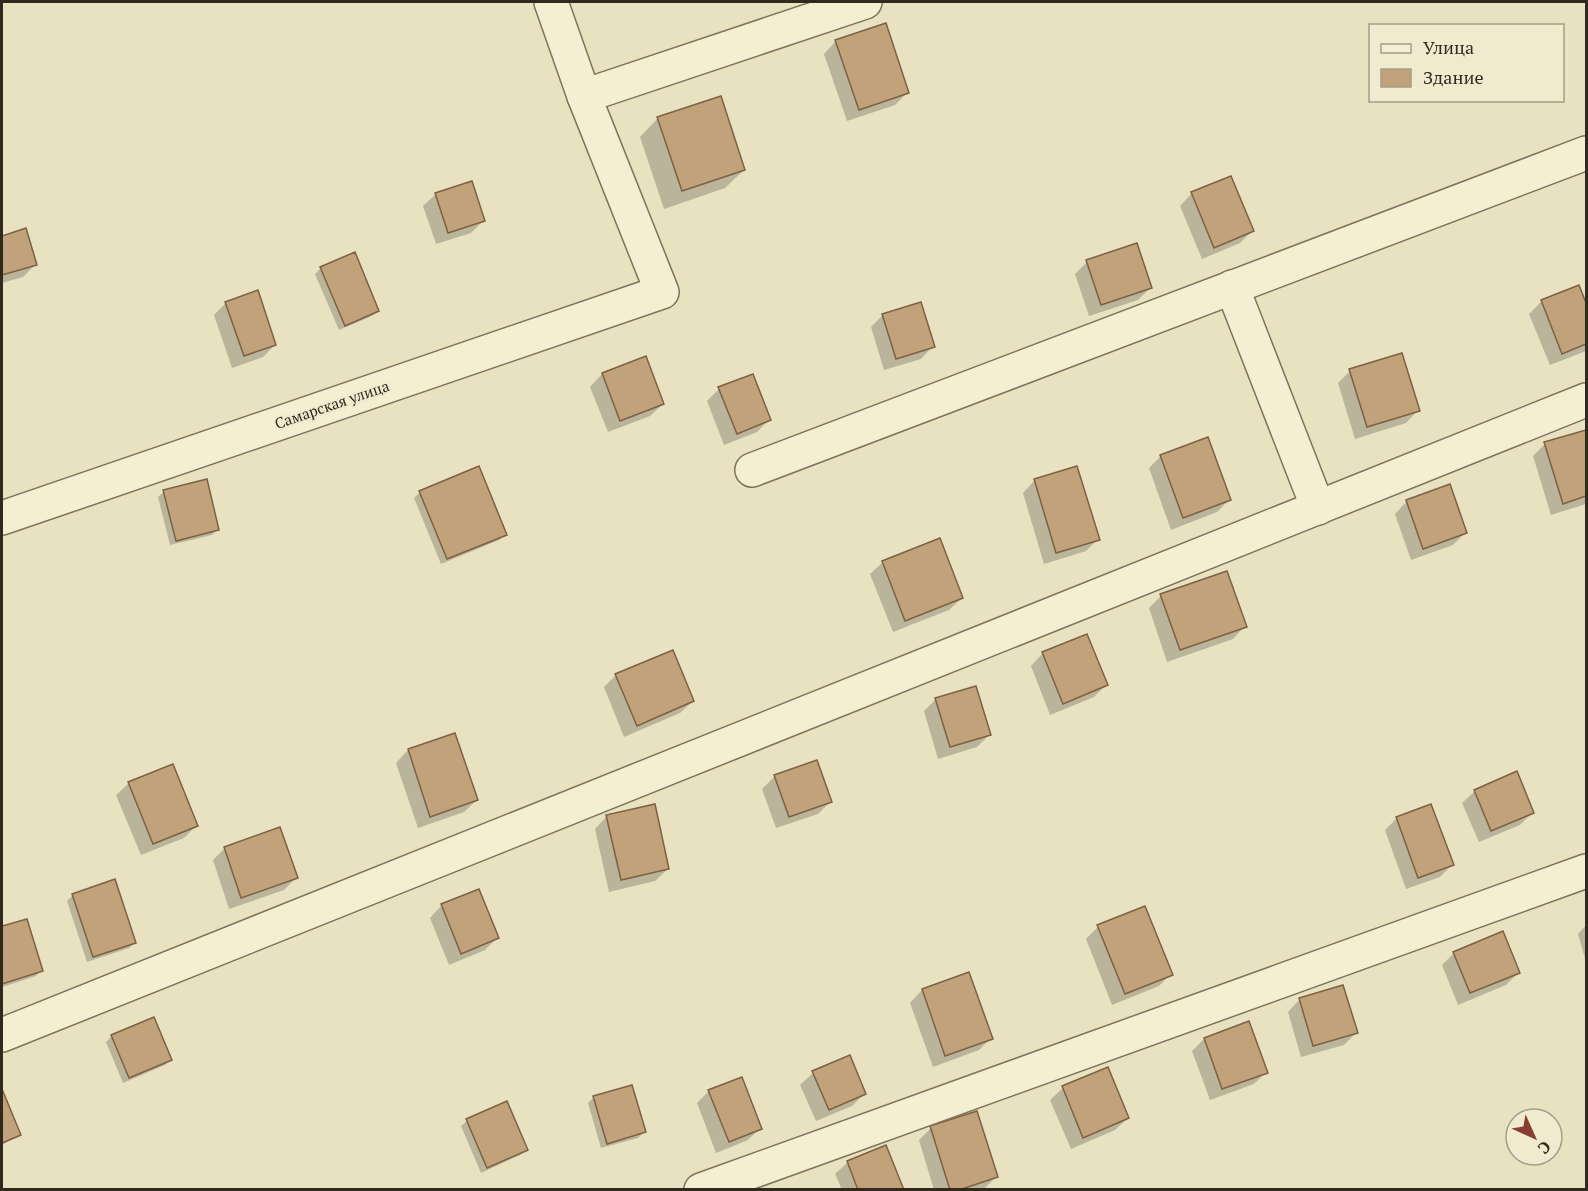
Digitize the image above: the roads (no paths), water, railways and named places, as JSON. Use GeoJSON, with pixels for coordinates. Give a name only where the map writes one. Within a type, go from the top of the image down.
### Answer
{"type":"FeatureCollection","features":[{"type":"Feature","properties":{"kind":"street"},"geometry":{"type":"LineString","coordinates":[[551,2],[584,96],[865,2]]}},
{"type":"Feature","properties":{"kind":"street","name":"Самарская улица"},"geometry":{"type":"LineString","coordinates":[[2,518],[662,292],[584,96]]}},
{"type":"Feature","properties":{"kind":"street"},"geometry":{"type":"LineString","coordinates":[[752,470],[1587,153]]}},
{"type":"Feature","properties":{"kind":"street"},"geometry":{"type":"LineString","coordinates":[[1232,287],[1317,508]]}},
{"type":"Feature","properties":{"kind":"street"},"geometry":{"type":"LineString","coordinates":[[2,1035],[1587,400]]}},
{"type":"Feature","properties":{"kind":"street"},"geometry":{"type":"LineString","coordinates":[[701,1190],[736,1183],[1587,871]]}}]}
